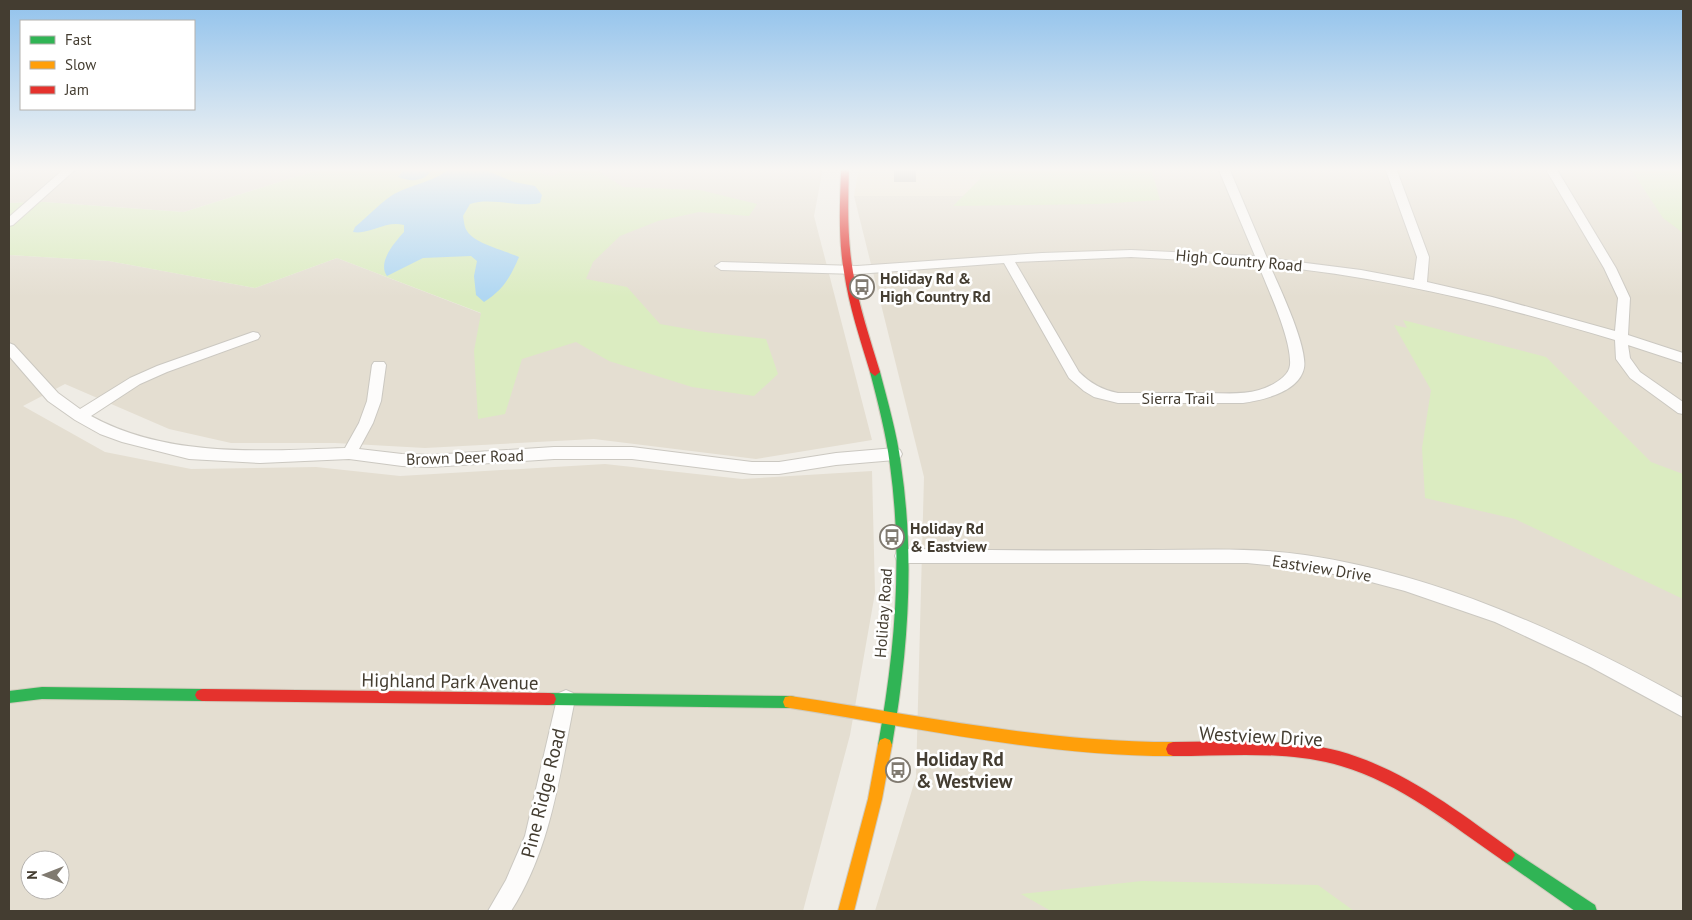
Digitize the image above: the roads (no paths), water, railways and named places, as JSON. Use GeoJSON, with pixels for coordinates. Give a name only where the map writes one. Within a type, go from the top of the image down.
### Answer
{"type":"FeatureCollection","features":[{"type":"Feature","properties":{"kind":"street"},"geometry":{"type":"LineString","coordinates":[[9,223],[23,211]]}},
{"type":"Feature","properties":{"kind":"street","name":"Holiday Road"},"geometry":{"type":"LineString","coordinates":[[844,211],[844,234],[848,270],[866,342],[890,421],[900,500],[903,556],[900,626],[890,717],[878,784],[862,854],[846,911]]}},
{"type":"Feature","properties":{"kind":"street","name":"Sierra Trail"},"geometry":{"type":"LineString","coordinates":[[1008,260],[1074,375],[1083,386],[1103,395],[1118,398],[1243,398],[1266,393],[1282,385],[1297,368],[1298,355],[1241,211]]}},
{"type":"Feature","properties":{"kind":"street"},"geometry":{"type":"LineString","coordinates":[[1406,211],[1423,257],[1420,285]]}},
{"type":"Feature","properties":{"kind":"street"},"geometry":{"type":"LineString","coordinates":[[1576,211],[1610,268],[1624,298],[1621,336],[1623,359],[1635,375],[1683,409]]}},
{"type":"Feature","properties":{"kind":"street","name":"High Country Road"},"geometry":{"type":"LineString","coordinates":[[721,266],[848,270],[1102,254],[1160,254],[1261,260],[1376,275],[1491,300],[1621,336],[1683,358]]}},
{"type":"Feature","properties":{"kind":"street"},"geometry":{"type":"LineString","coordinates":[[80,416],[136,381],[162,369],[253,336]]}},
{"type":"Feature","properties":{"kind":"street","name":"Brown Deer Road"},"geometry":{"type":"LineString","coordinates":[[12,356],[53,397],[80,416],[105,430],[127,438],[189,453],[260,457],[349,453],[402,460],[431,460],[554,452],[632,453],[752,468],[779,468],[836,459],[895,454]]}},
{"type":"Feature","properties":{"kind":"street"},"geometry":{"type":"LineString","coordinates":[[349,453],[366,423],[374,401],[379,365]]}},
{"type":"Feature","properties":{"kind":"street","name":"Eastview Drive"},"geometry":{"type":"LineString","coordinates":[[903,556],[1234,556],[1305,562],[1381,577],[1444,595],[1507,618],[1573,648],[1683,708]]}},
{"type":"Feature","properties":{"kind":"street","name":"Highland Park Avenue"},"geometry":{"type":"LineString","coordinates":[[9,697],[42,693],[794,702],[890,717]]}},
{"type":"Feature","properties":{"kind":"street","name":"Pine Ridge Road"},"geometry":{"type":"LineString","coordinates":[[499,911],[524,870],[536,836],[566,699]]}},
{"type":"Feature","properties":{"kind":"street","name":"Westview Drive"},"geometry":{"type":"LineString","coordinates":[[890,717],[1061,744],[1131,749],[1262,750],[1314,753],[1344,760],[1379,775],[1425,799],[1589,911]]}},
{"type":"Feature","properties":{"kind":"water"},"geometry":{"type":"Polygon","coordinates":[[[373,211],[466,211],[463,216],[465,228],[471,236],[476,240],[519,257],[505,283],[484,302],[476,295],[474,276],[477,261],[471,256],[423,258],[387,276],[384,271],[384,265],[388,252],[404,232],[404,225],[390,224],[365,231],[353,232],[355,227],[373,211]]]}},
{"type":"Feature","properties":{"kind":"place","name":"Holiday Rd & High Country Rd"},"geometry":{"type":"Point","coordinates":[862,287]}},
{"type":"Feature","properties":{"kind":"place","name":"Holiday Rd & Eastview"},"geometry":{"type":"Point","coordinates":[892,537]}},
{"type":"Feature","properties":{"kind":"place","name":"Holiday Rd & Westview"},"geometry":{"type":"Point","coordinates":[898,770]}}]}
